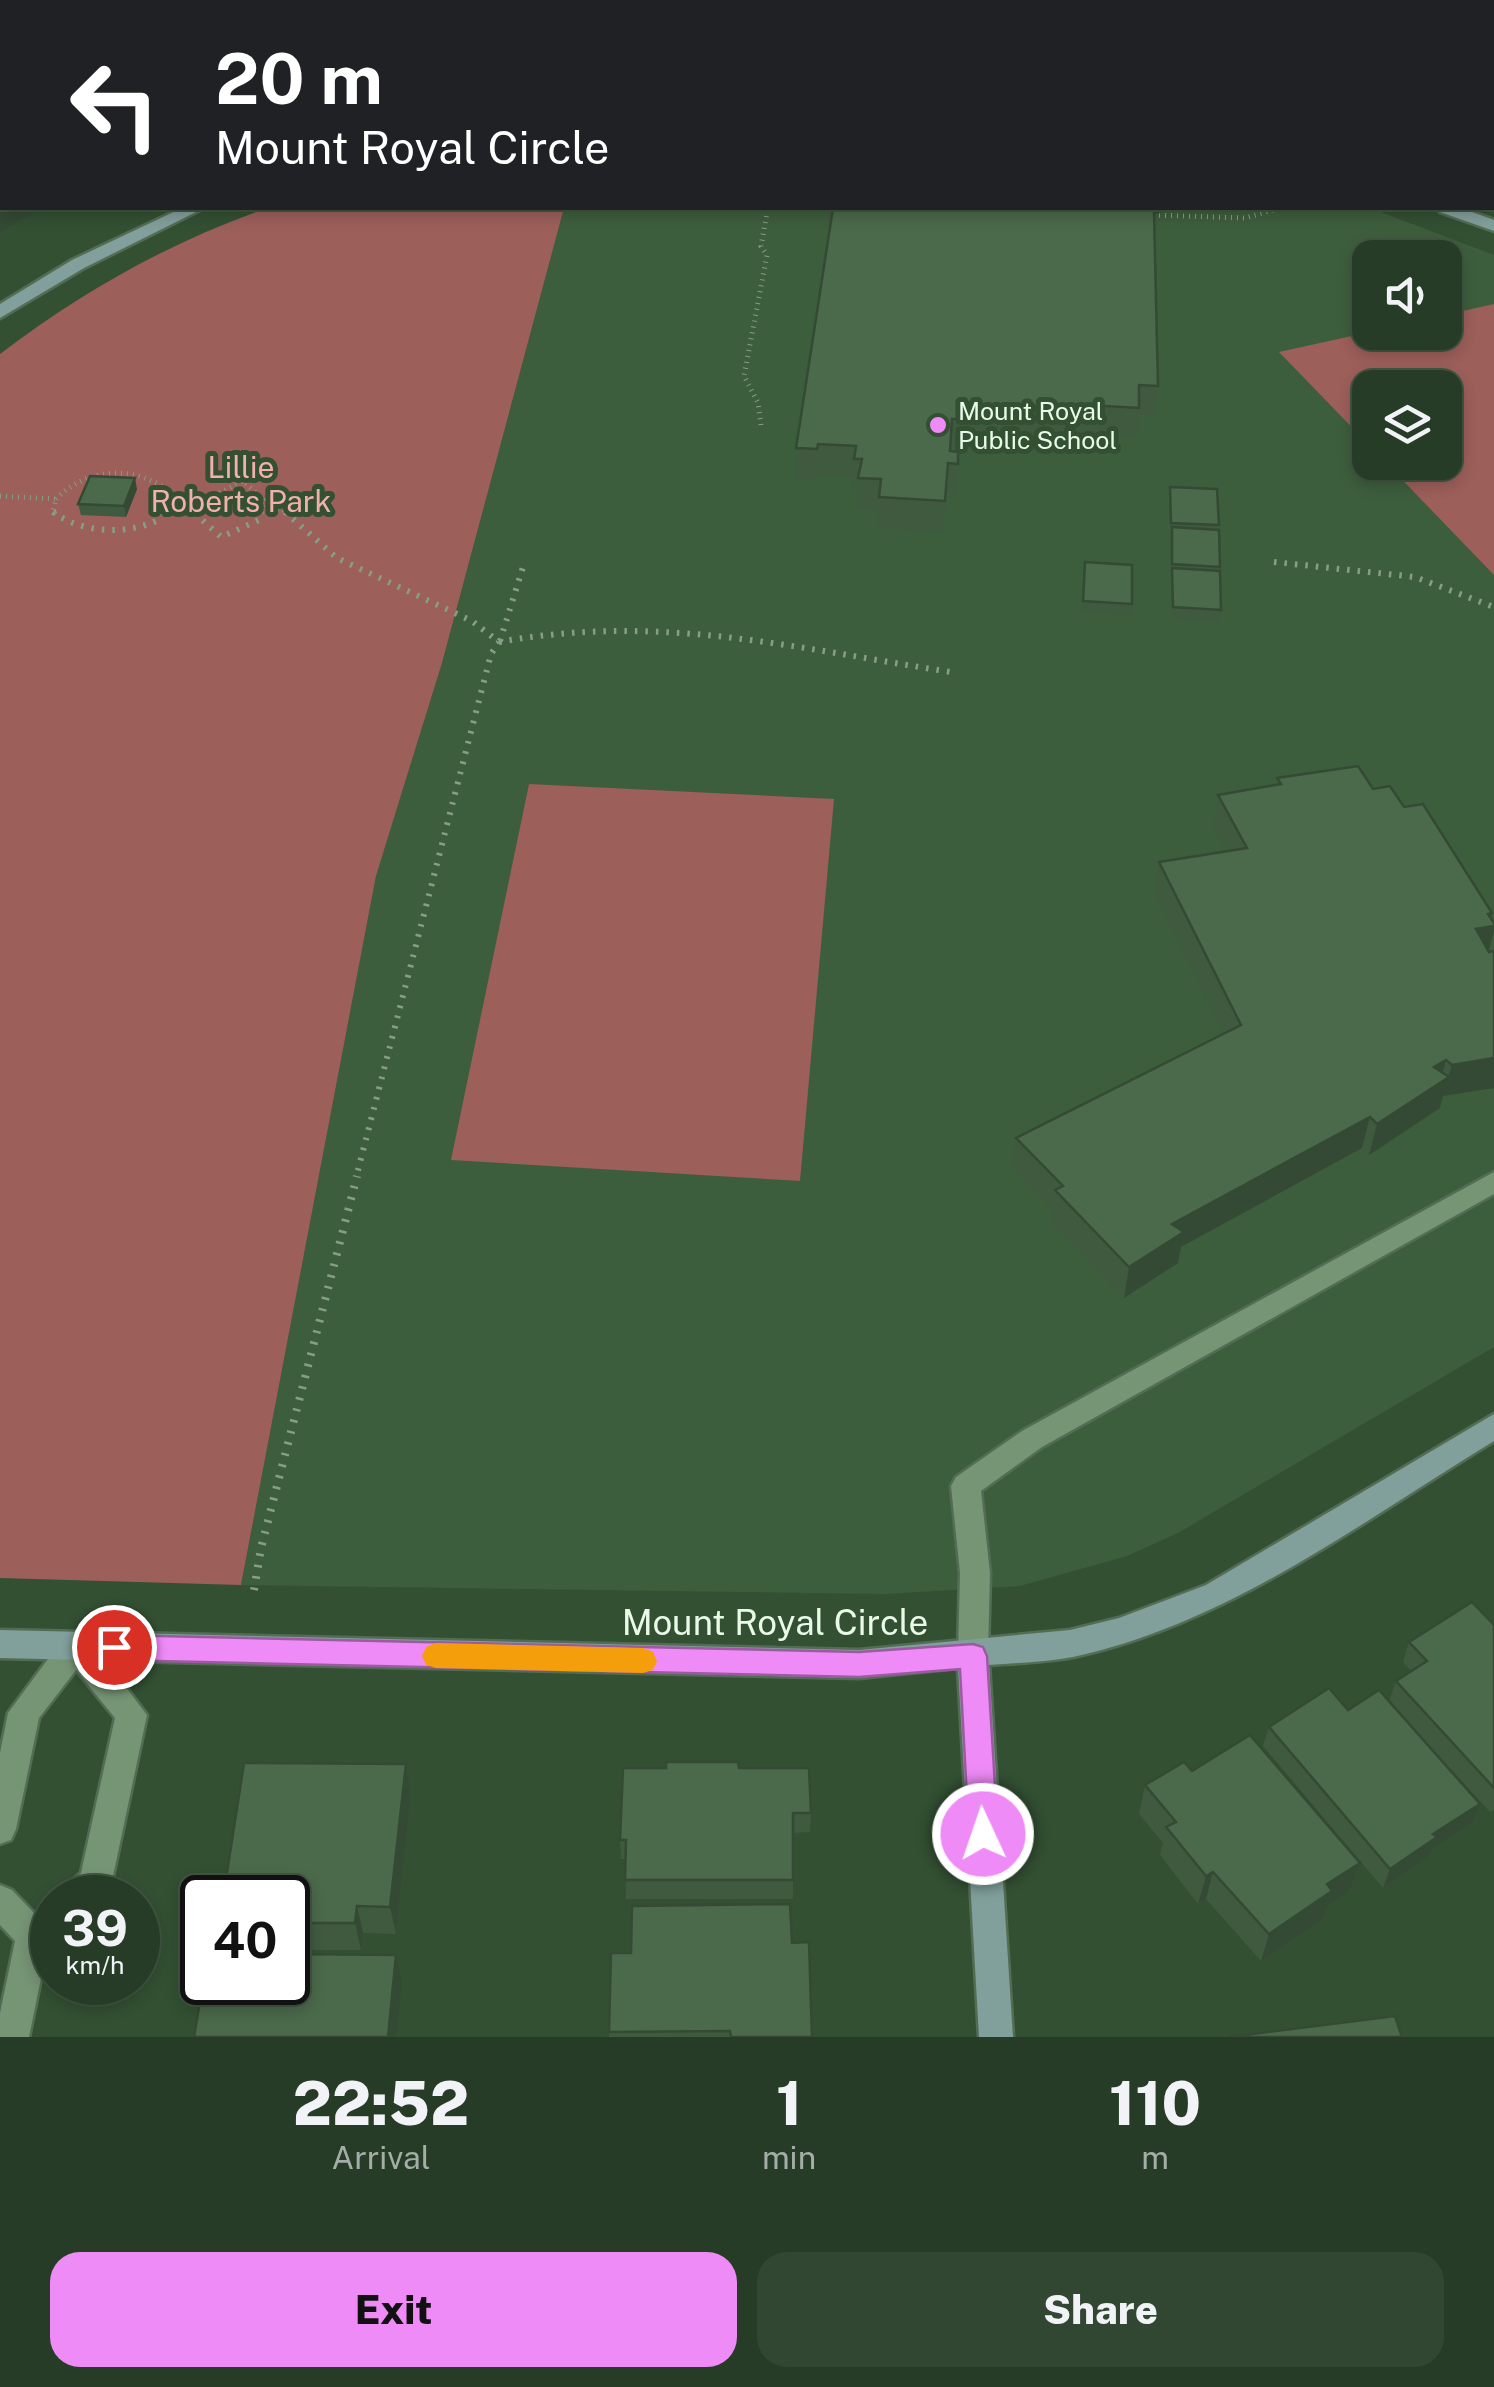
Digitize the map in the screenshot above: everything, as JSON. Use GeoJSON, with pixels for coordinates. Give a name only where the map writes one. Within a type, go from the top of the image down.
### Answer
{"type":"FeatureCollection","features":[{"type":"Feature","properties":{"kind":"street"},"geometry":{"type":"LineString","coordinates":[[0,312],[78,264],[191,210]]}},
{"type":"Feature","properties":{"kind":"street"},"geometry":{"type":"LineString","coordinates":[[1451,210],[1494,226]]}},
{"type":"Feature","properties":{"kind":"street"},"geometry":{"type":"LineString","coordinates":[[996,2037],[973,1656],[975,1573],[966,1486],[1032,1439],[1494,1182]]}},
{"type":"Feature","properties":{"kind":"street","name":"Mount Royal Circle"},"geometry":{"type":"LineString","coordinates":[[0,1644],[859,1664],[1070,1644],[1120,1631],[1216,1594],[1494,1426]]}},
{"type":"Feature","properties":{"kind":"street"},"geometry":{"type":"LineString","coordinates":[[0,1829],[24,1713],[76,1646],[131,1714],[97,1875]]}},
{"type":"Feature","properties":{"kind":"street"},"geometry":{"type":"LineString","coordinates":[[0,1901],[30,1919]]}},
{"type":"Feature","properties":{"kind":"street"},"geometry":{"type":"LineString","coordinates":[[12,2037],[30,1973]]}},
{"type":"Feature","properties":{"kind":"path"},"geometry":{"type":"LineString","coordinates":[[762,424],[758,403],[744,376],[767,255],[760,246],[767,210]]}},
{"type":"Feature","properties":{"kind":"path"},"geometry":{"type":"LineString","coordinates":[[1146,215],[1245,218],[1273,210]]}},
{"type":"Feature","properties":{"kind":"path"},"geometry":{"type":"LineString","coordinates":[[98,474],[148,476],[168,491],[164,503],[156,521],[135,530],[73,526],[52,512],[66,486],[98,474]]}},
{"type":"Feature","properties":{"kind":"path"},"geometry":{"type":"LineString","coordinates":[[243,481],[264,500],[262,509],[259,520],[221,537],[199,517],[210,495],[243,481]]}},
{"type":"Feature","properties":{"kind":"path"},"geometry":{"type":"LineString","coordinates":[[0,496],[56,499]]}},
{"type":"Feature","properties":{"kind":"path"},"geometry":{"type":"LineString","coordinates":[[164,503],[310,512]]}},
{"type":"Feature","properties":{"kind":"path"},"geometry":{"type":"LineString","coordinates":[[283,510],[336,558],[472,621],[500,642]]}},
{"type":"Feature","properties":{"kind":"path"},"geometry":{"type":"LineString","coordinates":[[1274,562],[1414,577],[1494,607]]}},
{"type":"Feature","properties":{"kind":"path"},"geometry":{"type":"LineString","coordinates":[[254,1590],[261,1548],[491,654],[500,642],[523,566]]}},
{"type":"Feature","properties":{"kind":"path"},"geometry":{"type":"LineString","coordinates":[[500,642],[532,634],[605,630],[712,634],[761,638],[873,662],[951,672]]}},
{"type":"Feature","properties":{"kind":"shaded area"},"geometry":{"type":"Polygon","coordinates":[[[563,210],[1375,210],[1454,240],[1352,240],[1352,350],[1462,350],[1462,243],[1494,255],[1494,1347],[1178,1533],[1127,1556],[1020,1586],[886,1594],[241,1585],[376,876],[442,663],[563,210]]]}},
{"type":"Feature","properties":{"kind":"green space","name":"Lillie Roberts Park"},"geometry":{"type":"Polygon","coordinates":[[[261,210],[563,210],[442,663],[376,876],[241,1585],[0,1578],[0,354],[128,270],[261,210]]]}},
{"type":"Feature","properties":{"kind":"green space"},"geometry":{"type":"Polygon","coordinates":[[[1494,304],[1494,575],[1402,480],[1462,480],[1462,370],[1352,370],[1352,427],[1279,352],[1352,336],[1352,350],[1462,350],[1462,311],[1494,304]]]}},
{"type":"Feature","properties":{"kind":"green space"},"geometry":{"type":"Polygon","coordinates":[[[529,784],[834,799],[800,1181],[451,1160],[529,784]]]}},
{"type":"Feature","properties":{"kind":"building"},"geometry":{"type":"Polygon","coordinates":[[[833,210],[1159,210],[1154,212],[1158,386],[1139,385],[1139,408],[1071,404],[1071,411],[961,406],[960,419],[952,419],[950,451],[958,452],[958,464],[948,463],[945,501],[879,497],[881,479],[858,478],[862,459],[854,459],[856,446],[818,444],[817,449],[796,448],[833,210]]]}},
{"type":"Feature","properties":{"kind":"building"},"geometry":{"type":"Polygon","coordinates":[[[90,476],[135,478],[124,506],[78,504],[90,476]]]}},
{"type":"Feature","properties":{"kind":"building"},"geometry":{"type":"Polygon","coordinates":[[[1170,487],[1217,489],[1219,525],[1171,523],[1170,487]]]}},
{"type":"Feature","properties":{"kind":"building"},"geometry":{"type":"Polygon","coordinates":[[[1172,527],[1219,530],[1220,567],[1172,564],[1172,527]]]}},
{"type":"Feature","properties":{"kind":"building"},"geometry":{"type":"Polygon","coordinates":[[[1085,562],[1132,565],[1132,604],[1083,601],[1085,562]]]}},
{"type":"Feature","properties":{"kind":"building"},"geometry":{"type":"Polygon","coordinates":[[[1172,568],[1220,571],[1221,610],[1173,607],[1172,568]]]}},
{"type":"Feature","properties":{"kind":"building"},"geometry":{"type":"Polygon","coordinates":[[[1358,766],[1373,789],[1390,786],[1404,807],[1423,804],[1492,913],[1488,914],[1494,926],[1476,929],[1489,952],[1494,951],[1494,1058],[1452,1065],[1446,1060],[1434,1067],[1449,1077],[1377,1124],[1370,1117],[1172,1224],[1184,1232],[1129,1267],[1055,1190],[1063,1186],[1016,1138],[1241,1025],[1159,862],[1247,848],[1218,795],[1281,784],[1277,778],[1358,766]]]}},
{"type":"Feature","properties":{"kind":"building"},"geometry":{"type":"Polygon","coordinates":[[[1472,1602],[1494,1625],[1494,1788],[1396,1681],[1427,1661],[1409,1642],[1472,1602]]]}},
{"type":"Feature","properties":{"kind":"building"},"geometry":{"type":"Polygon","coordinates":[[[1329,1688],[1348,1710],[1379,1690],[1480,1804],[1433,1834],[1437,1837],[1390,1869],[1269,1727],[1329,1688]]]}},
{"type":"Feature","properties":{"kind":"building"},"geometry":{"type":"Polygon","coordinates":[[[1250,1735],[1360,1863],[1327,1884],[1332,1891],[1269,1934],[1213,1872],[1206,1876],[1166,1827],[1176,1822],[1145,1785],[1184,1762],[1192,1771],[1250,1735]]]}},
{"type":"Feature","properties":{"kind":"building"},"geometry":{"type":"Polygon","coordinates":[[[666,1762],[738,1762],[739,1768],[809,1768],[811,1813],[793,1813],[793,1880],[625,1880],[626,1840],[620,1840],[623,1768],[666,1768],[666,1762]]]}},
{"type":"Feature","properties":{"kind":"building"},"geometry":{"type":"Polygon","coordinates":[[[244,1763],[406,1764],[390,1907],[357,1906],[355,1923],[310,1923],[310,1875],[227,1875],[244,1763]]]}},
{"type":"Feature","properties":{"kind":"building"},"geometry":{"type":"Polygon","coordinates":[[[790,1904],[792,1943],[809,1942],[812,2037],[731,2037],[730,2031],[609,2032],[611,1953],[631,1953],[632,1906],[790,1904]]]}},
{"type":"Feature","properties":{"kind":"building"},"geometry":{"type":"Polygon","coordinates":[[[310,1954],[396,1955],[388,2037],[194,2037],[199,2005],[310,2005],[310,1954]]]}},
{"type":"Feature","properties":{"kind":"building"},"geometry":{"type":"Polygon","coordinates":[[[1395,2016],[1402,2037],[1229,2037],[1395,2016]]]}},
{"type":"Feature","properties":{"kind":"slow traffic"},"geometry":{"type":"LineString","coordinates":[[436,1656],[643,1661]]}},
{"type":"Feature","properties":{"kind":"place","name":"Mount Royal Public School"},"geometry":{"type":"Point","coordinates":[938,425]}},
{"type":"Feature","properties":{"kind":"route"},"geometry":{"type":"LineString","coordinates":[[114,1647],[859,1664],[973,1656],[983,1834]]}}]}
